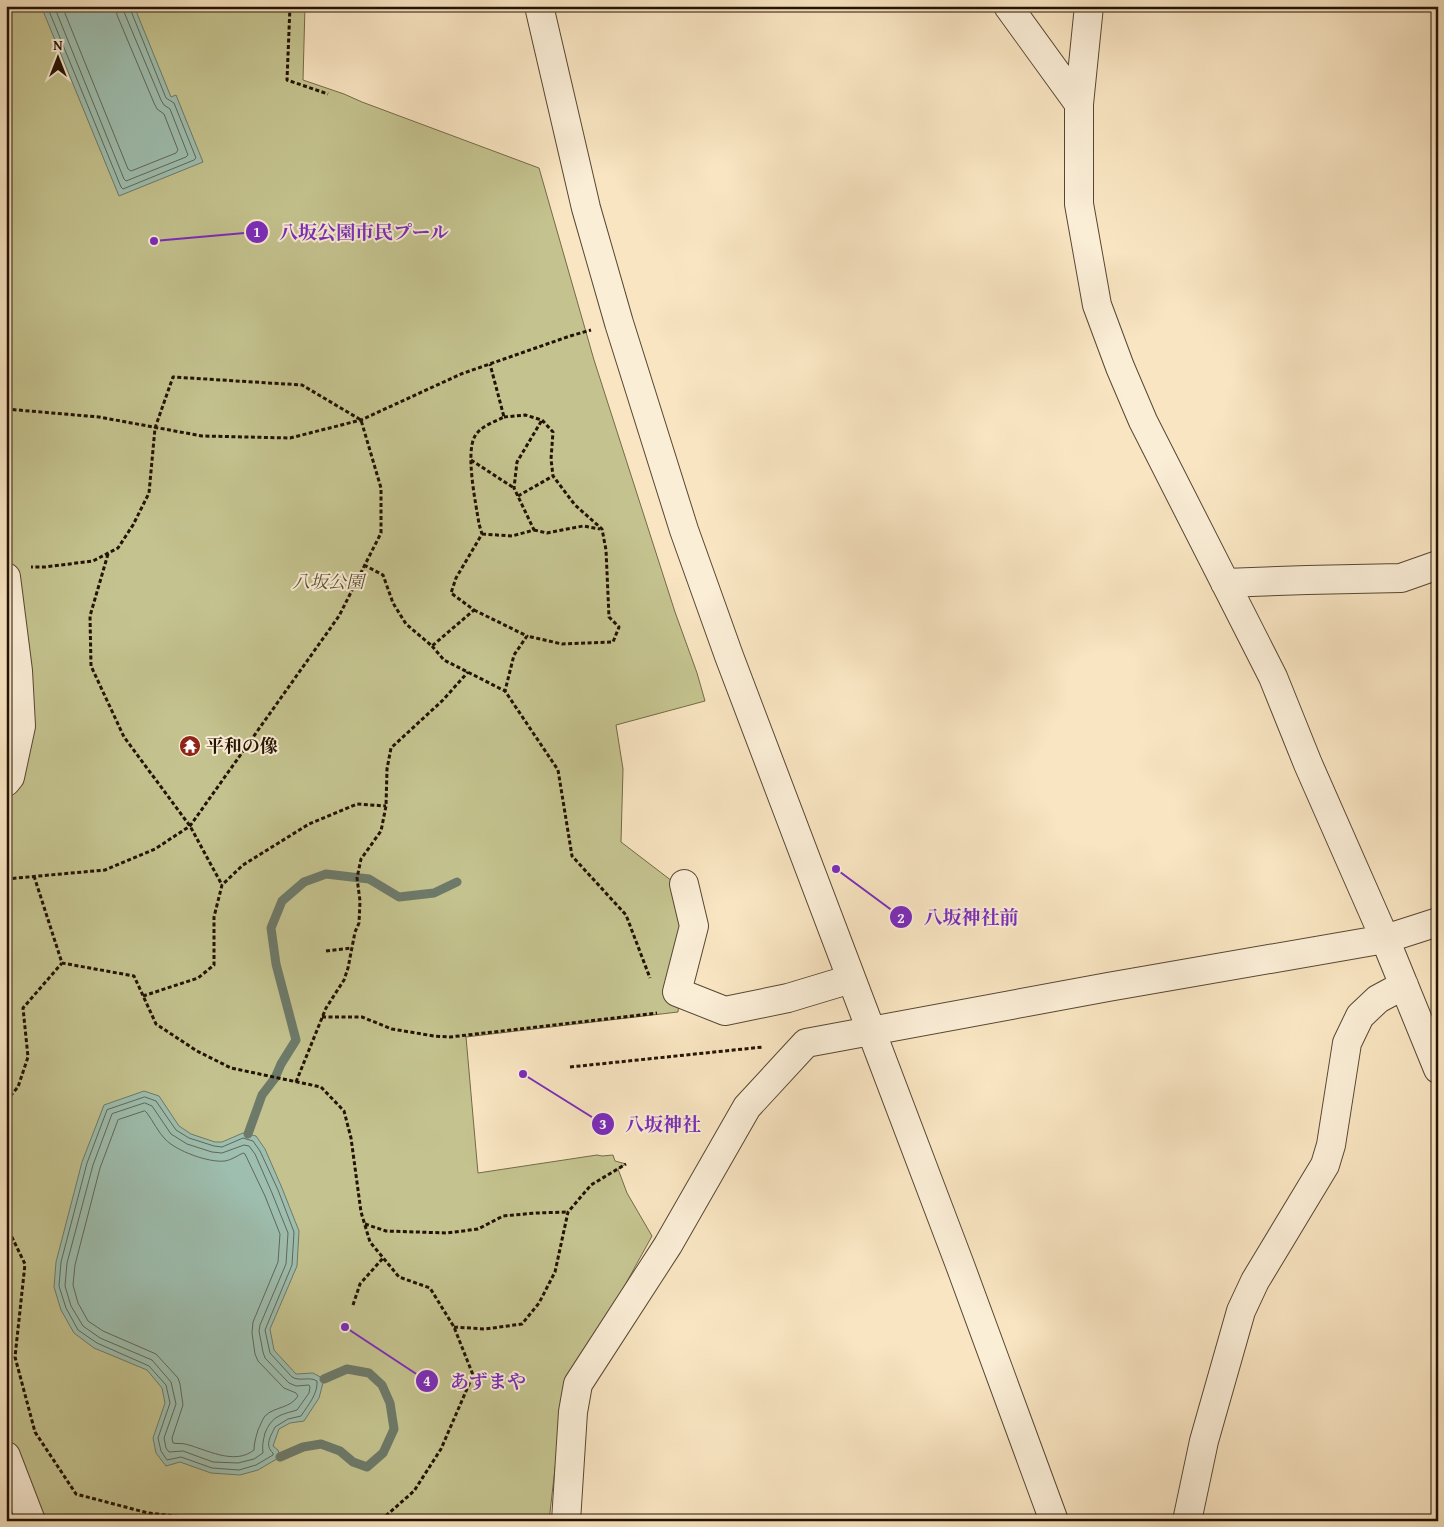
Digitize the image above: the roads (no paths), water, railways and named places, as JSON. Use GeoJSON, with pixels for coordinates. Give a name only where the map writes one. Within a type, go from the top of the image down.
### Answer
{"type":"FeatureCollection","features":[{"type":"Feature","properties":{"kind":"street"},"geometry":{"type":"LineString","coordinates":[[539,6],[586,208],[619,323],[694,557],[729,656],[960,1265],[1054,1521]]}},
{"type":"Feature","properties":{"kind":"street"},"geometry":{"type":"LineString","coordinates":[[1008,6],[1079,104]]}},
{"type":"Feature","properties":{"kind":"street"},"geometry":{"type":"LineString","coordinates":[[1089,6],[1079,104],[1078,204],[1098,305],[1120,367],[1143,421],[1272,677],[1385,939],[1438,1069]]}},
{"type":"Feature","properties":{"kind":"street"},"geometry":{"type":"LineString","coordinates":[[1225,584],[1401,578],[1438,565]]}},
{"type":"Feature","properties":{"kind":"street"},"geometry":{"type":"LineString","coordinates":[[6,782],[10,777],[21,726],[16,572]]}},
{"type":"Feature","properties":{"kind":"street"},"geometry":{"type":"LineString","coordinates":[[684,884],[694,926],[677,992],[725,1011],[788,998],[851,979]]}},
{"type":"Feature","properties":{"kind":"street"},"geometry":{"type":"LineString","coordinates":[[566,1521],[573,1412],[578,1384],[668,1245],[746,1107],[806,1043],[1108,986],[1385,939],[1438,922]]}},
{"type":"Feature","properties":{"kind":"street"},"geometry":{"type":"LineString","coordinates":[[1187,1521],[1204,1441],[1241,1311],[1255,1281],[1325,1166],[1347,1043],[1360,1016],[1378,999],[1404,985]]}},
{"type":"Feature","properties":{"kind":"street"},"geometry":{"type":"LineString","coordinates":[[6,1456],[31,1521]]}},
{"type":"Feature","properties":{"kind":"water"},"geometry":{"type":"Polygon","coordinates":[[[41,6],[134,6],[171,97],[176,95],[203,162],[119,196],[41,6]]]}},
{"type":"Feature","properties":{"kind":"water"},"geometry":{"type":"Polygon","coordinates":[[[144,1091],[159,1096],[179,1126],[191,1134],[215,1142],[222,1142],[243,1133],[256,1136],[265,1149],[299,1231],[297,1266],[270,1329],[274,1350],[296,1374],[313,1373],[324,1379],[319,1398],[304,1421],[290,1423],[279,1429],[273,1446],[278,1450],[280,1457],[258,1470],[240,1475],[211,1473],[180,1462],[166,1466],[156,1453],[153,1438],[165,1403],[162,1388],[147,1370],[94,1348],[74,1333],[61,1310],[54,1287],[56,1262],[82,1162],[104,1105],[144,1091]]]}},
{"type":"Feature","properties":{"kind":"waterway"},"geometry":{"type":"LineString","coordinates":[[248,1134],[262,1095],[275,1078],[281,1064],[296,1040],[276,964],[271,928],[282,901],[304,882],[326,874],[369,879],[399,897],[434,893],[457,882]]}},
{"type":"Feature","properties":{"kind":"waterway"},"geometry":{"type":"LineString","coordinates":[[280,1457],[303,1447],[321,1444],[340,1451],[353,1462],[367,1467],[383,1453],[394,1429],[390,1403],[382,1385],[369,1373],[347,1369],[324,1379]]}},
{"type":"Feature","properties":{"kind":"place","name":"八坂公園市民プール"},"geometry":{"type":"Point","coordinates":[154,241]}},
{"type":"Feature","properties":{"kind":"place","name":"平和の像"},"geometry":{"type":"Point","coordinates":[190,746]}},
{"type":"Feature","properties":{"kind":"place","name":"八坂神社前"},"geometry":{"type":"Point","coordinates":[836,869]}},
{"type":"Feature","properties":{"kind":"place","name":"八坂神社"},"geometry":{"type":"Point","coordinates":[523,1074]}},
{"type":"Feature","properties":{"kind":"place","name":"あずまや"},"geometry":{"type":"Point","coordinates":[345,1327]}},
{"type":"Feature","properties":{"kind":"park label","name":"八坂公園"},"geometry":{"type":"Point","coordinates":[328,582]}}]}
